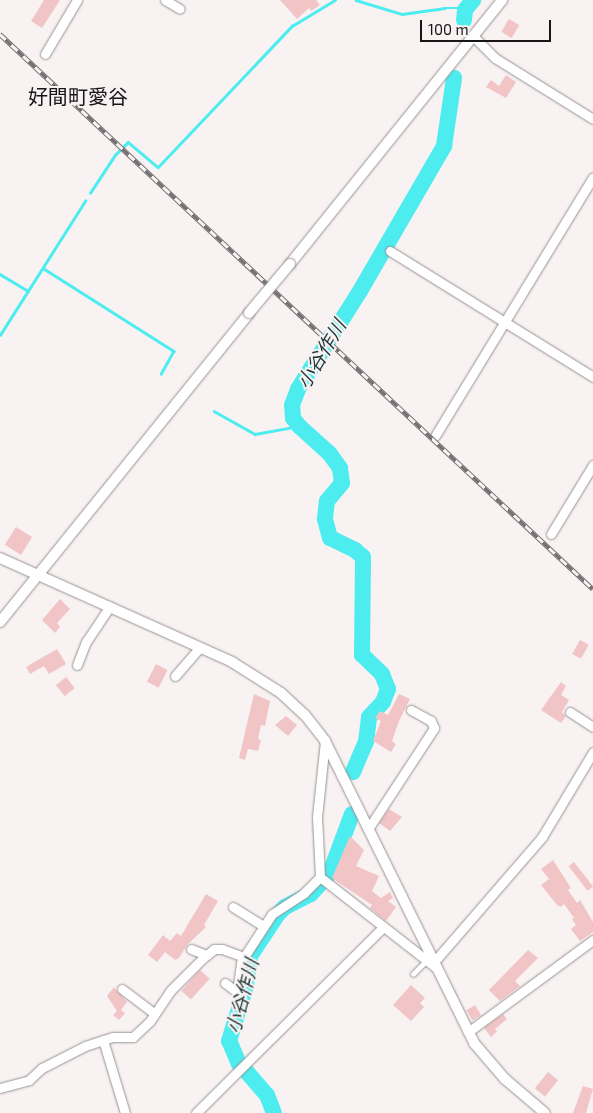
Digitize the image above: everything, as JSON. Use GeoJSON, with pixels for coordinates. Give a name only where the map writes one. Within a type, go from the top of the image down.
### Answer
{"type":"FeatureCollection","features":[{"type":"Feature","properties":{"kind":"street"},"geometry":{"type":"LineString","coordinates":[[45,54],[77,0]]}},
{"type":"Feature","properties":{"kind":"street"},"geometry":{"type":"LineString","coordinates":[[165,0],[180,10]]}},
{"type":"Feature","properties":{"kind":"street"},"geometry":{"type":"LineString","coordinates":[[2,617],[38,575],[502,0]]}},
{"type":"Feature","properties":{"kind":"street"},"geometry":{"type":"LineString","coordinates":[[473,36],[495,58],[593,120]]}},
{"type":"Feature","properties":{"kind":"street"},"geometry":{"type":"LineString","coordinates":[[435,436],[593,177]]}},
{"type":"Feature","properties":{"kind":"street"},"geometry":{"type":"LineString","coordinates":[[390,251],[593,377]]}},
{"type":"Feature","properties":{"kind":"street"},"geometry":{"type":"LineString","coordinates":[[551,534],[593,465]]}},
{"type":"Feature","properties":{"kind":"street"},"geometry":{"type":"LineString","coordinates":[[0,558],[110,606],[251,672],[281,693],[305,715],[325,741],[431,964],[468,1032],[494,1068],[542,1112]]}},
{"type":"Feature","properties":{"kind":"street"},"geometry":{"type":"LineString","coordinates":[[77,665],[86,642],[110,606]]}},
{"type":"Feature","properties":{"kind":"street"},"geometry":{"type":"LineString","coordinates":[[175,676],[200,648]]}},
{"type":"Feature","properties":{"kind":"street"},"geometry":{"type":"LineString","coordinates":[[368,829],[434,728],[430,720],[411,710]]}},
{"type":"Feature","properties":{"kind":"street"},"geometry":{"type":"LineString","coordinates":[[570,712],[593,727]]}},
{"type":"Feature","properties":{"kind":"street"},"geometry":{"type":"LineString","coordinates":[[325,741],[317,817],[323,880],[382,928],[431,964]]}},
{"type":"Feature","properties":{"kind":"street"},"geometry":{"type":"LineString","coordinates":[[431,964],[542,837],[593,752]]}},
{"type":"Feature","properties":{"kind":"street"},"geometry":{"type":"LineString","coordinates":[[225,983],[237,992],[242,957],[272,914],[323,880]]}},
{"type":"Feature","properties":{"kind":"street"},"geometry":{"type":"LineString","coordinates":[[233,907],[264,926]]}},
{"type":"Feature","properties":{"kind":"street"},"geometry":{"type":"LineString","coordinates":[[196,1113],[382,928]]}},
{"type":"Feature","properties":{"kind":"street"},"geometry":{"type":"LineString","coordinates":[[468,1032],[593,940]]}},
{"type":"Feature","properties":{"kind":"street"},"geometry":{"type":"LineString","coordinates":[[191,949],[207,955]]}},
{"type":"Feature","properties":{"kind":"street"},"geometry":{"type":"LineString","coordinates":[[0,1088],[25,1082],[48,1064],[103,1040],[133,1037],[155,1014],[172,990],[207,955],[222,949],[242,957]]}},
{"type":"Feature","properties":{"kind":"street"},"geometry":{"type":"LineString","coordinates":[[122,989],[155,1014]]}},
{"type":"Feature","properties":{"kind":"street"},"geometry":{"type":"LineString","coordinates":[[103,1040],[124,1113]]}},
{"type":"Feature","properties":{"kind":"lane"},"geometry":{"type":"LineString","coordinates":[[413,974],[431,964]]}},
{"type":"Feature","properties":{"kind":"building"},"geometry":{"type":"Polygon","coordinates":[[[44,0],[60,0],[42,28],[31,21],[44,0]]]}},
{"type":"Feature","properties":{"kind":"building"},"geometry":{"type":"Polygon","coordinates":[[[280,0],[316,0],[320,5],[311,11],[309,8],[297,19],[280,0]]]}},
{"type":"Feature","properties":{"kind":"building"},"geometry":{"type":"Polygon","coordinates":[[[509,19],[519,25],[512,38],[501,32],[509,19]]]}},
{"type":"Feature","properties":{"kind":"building"},"geometry":{"type":"Polygon","coordinates":[[[506,75],[516,82],[506,98],[486,87],[491,80],[499,86],[506,75]]]}},
{"type":"Feature","properties":{"kind":"building"},"geometry":{"type":"Polygon","coordinates":[[[16,527],[32,537],[21,555],[5,545],[16,527]]]}},
{"type":"Feature","properties":{"kind":"building"},"geometry":{"type":"Polygon","coordinates":[[[60,599],[70,609],[57,623],[60,627],[55,633],[42,620],[60,599]]]}},
{"type":"Feature","properties":{"kind":"building"},"geometry":{"type":"Polygon","coordinates":[[[580,640],[589,645],[581,659],[572,654],[580,640]]]}},
{"type":"Feature","properties":{"kind":"building"},"geometry":{"type":"Polygon","coordinates":[[[57,649],[66,664],[49,674],[44,666],[30,674],[26,667],[57,649]]]}},
{"type":"Feature","properties":{"kind":"building"},"geometry":{"type":"Polygon","coordinates":[[[156,664],[168,670],[159,688],[147,682],[156,664]]]}},
{"type":"Feature","properties":{"kind":"building"},"geometry":{"type":"Polygon","coordinates":[[[66,677],[75,688],[65,696],[56,685],[66,677]]]}},
{"type":"Feature","properties":{"kind":"building"},"geometry":{"type":"Polygon","coordinates":[[[561,682],[566,686],[561,695],[569,700],[562,712],[566,716],[561,723],[541,710],[561,682]]]}},
{"type":"Feature","properties":{"kind":"building"},"geometry":{"type":"Polygon","coordinates":[[[254,694],[270,701],[265,726],[261,725],[258,739],[261,740],[258,751],[248,749],[245,760],[239,758],[254,694]]]}},
{"type":"Feature","properties":{"kind":"building"},"geometry":{"type":"Polygon","coordinates":[[[399,694],[410,699],[399,721],[392,741],[396,744],[391,752],[373,741],[381,721],[375,718],[380,711],[388,715],[399,694]]]}},
{"type":"Feature","properties":{"kind":"building"},"geometry":{"type":"Polygon","coordinates":[[[286,716],[297,725],[288,736],[275,725],[286,716]]]}},
{"type":"Feature","properties":{"kind":"building"},"geometry":{"type":"Polygon","coordinates":[[[389,809],[402,817],[390,831],[379,823],[389,809]]]}},
{"type":"Feature","properties":{"kind":"building"},"geometry":{"type":"Polygon","coordinates":[[[350,836],[364,850],[356,866],[379,876],[372,891],[381,898],[390,892],[393,898],[388,901],[396,907],[386,921],[370,908],[372,905],[332,878],[350,836]]]}},
{"type":"Feature","properties":{"kind":"building"},"geometry":{"type":"Polygon","coordinates":[[[553,860],[571,888],[568,890],[577,903],[580,900],[593,922],[593,932],[580,941],[571,929],[576,925],[572,919],[574,918],[564,904],[561,907],[557,905],[541,885],[549,879],[541,869],[553,860]]]}},
{"type":"Feature","properties":{"kind":"building"},"geometry":{"type":"Polygon","coordinates":[[[574,862],[593,886],[588,891],[568,866],[574,862]]]}},
{"type":"Feature","properties":{"kind":"building"},"geometry":{"type":"Polygon","coordinates":[[[206,894],[218,901],[204,925],[206,927],[187,945],[179,958],[175,960],[165,952],[157,962],[148,955],[163,935],[170,941],[177,933],[181,936],[206,894]]]}},
{"type":"Feature","properties":{"kind":"building"},"geometry":{"type":"Polygon","coordinates":[[[528,950],[538,958],[515,981],[520,986],[500,1001],[489,990],[528,950]]]}},
{"type":"Feature","properties":{"kind":"building"},"geometry":{"type":"Polygon","coordinates":[[[200,970],[210,979],[191,1000],[181,991],[200,970]]]}},
{"type":"Feature","properties":{"kind":"building"},"geometry":{"type":"Polygon","coordinates":[[[411,985],[425,998],[420,1003],[424,1007],[411,1021],[393,1005],[411,985]]]}},
{"type":"Feature","properties":{"kind":"building"},"geometry":{"type":"Polygon","coordinates":[[[114,987],[127,1002],[121,1010],[125,1013],[119,1020],[113,1015],[117,1011],[107,996],[114,987]]]}},
{"type":"Feature","properties":{"kind":"building"},"geometry":{"type":"Polygon","coordinates":[[[475,1005],[481,1015],[473,1020],[466,1010],[475,1005]]]}},
{"type":"Feature","properties":{"kind":"building"},"geometry":{"type":"Polygon","coordinates":[[[503,1014],[507,1019],[495,1029],[497,1031],[491,1037],[484,1028],[503,1014]]]}},
{"type":"Feature","properties":{"kind":"building"},"geometry":{"type":"Polygon","coordinates":[[[548,1072],[558,1080],[545,1097],[535,1088],[548,1072]]]}},
{"type":"Feature","properties":{"kind":"building"},"geometry":{"type":"Polygon","coordinates":[[[583,1086],[593,1089],[586,1113],[573,1113],[583,1086]]]}},
{"type":"Feature","properties":{"kind":"waterway"},"geometry":{"type":"LineString","coordinates":[[90,193],[115,155],[128,142],[158,167],[292,26],[335,0]]}},
{"type":"Feature","properties":{"kind":"waterway"},"geometry":{"type":"LineString","coordinates":[[356,0],[402,14],[445,8],[461,8],[464,11]]}},
{"type":"Feature","properties":{"kind":"waterway","name":"小谷作川"},"geometry":{"type":"LineString","coordinates":[[464,20],[465,10],[473,0]]}},
{"type":"Feature","properties":{"kind":"waterway","name":"小谷作川"},"geometry":{"type":"LineString","coordinates":[[353,772],[366,742],[369,717],[383,702],[388,689],[382,674],[362,655],[363,557],[355,550],[330,538],[325,519],[327,501],[342,483],[340,468],[330,454],[299,426],[293,418],[292,405],[298,389],[360,291],[444,146],[454,78]]}},
{"type":"Feature","properties":{"kind":"waterway"},"geometry":{"type":"LineString","coordinates":[[0,335],[85,201]]}},
{"type":"Feature","properties":{"kind":"waterway"},"geometry":{"type":"LineString","coordinates":[[43,268],[174,351],[161,374]]}},
{"type":"Feature","properties":{"kind":"waterway"},"geometry":{"type":"LineString","coordinates":[[0,274],[28,291]]}},
{"type":"Feature","properties":{"kind":"waterway"},"geometry":{"type":"LineString","coordinates":[[214,411],[255,434],[299,426]]}},
{"type":"Feature","properties":{"kind":"waterway","name":"小谷作川"},"geometry":{"type":"LineString","coordinates":[[239,1064],[229,1041],[246,986],[250,956],[278,914],[285,907],[311,894],[330,873],[352,814]]}},
{"type":"Feature","properties":{"kind":"waterway","name":"小谷作川"},"geometry":{"type":"LineString","coordinates":[[246,1071],[267,1095],[274,1113]]}},
{"type":"Feature","properties":{"kind":"railway"},"geometry":{"type":"LineString","coordinates":[[0,34],[593,589]]}},
{"type":"Feature","properties":{"kind":"district","name":"好間町愛谷"},"geometry":{"type":"Point","coordinates":[78,96]}}]}
